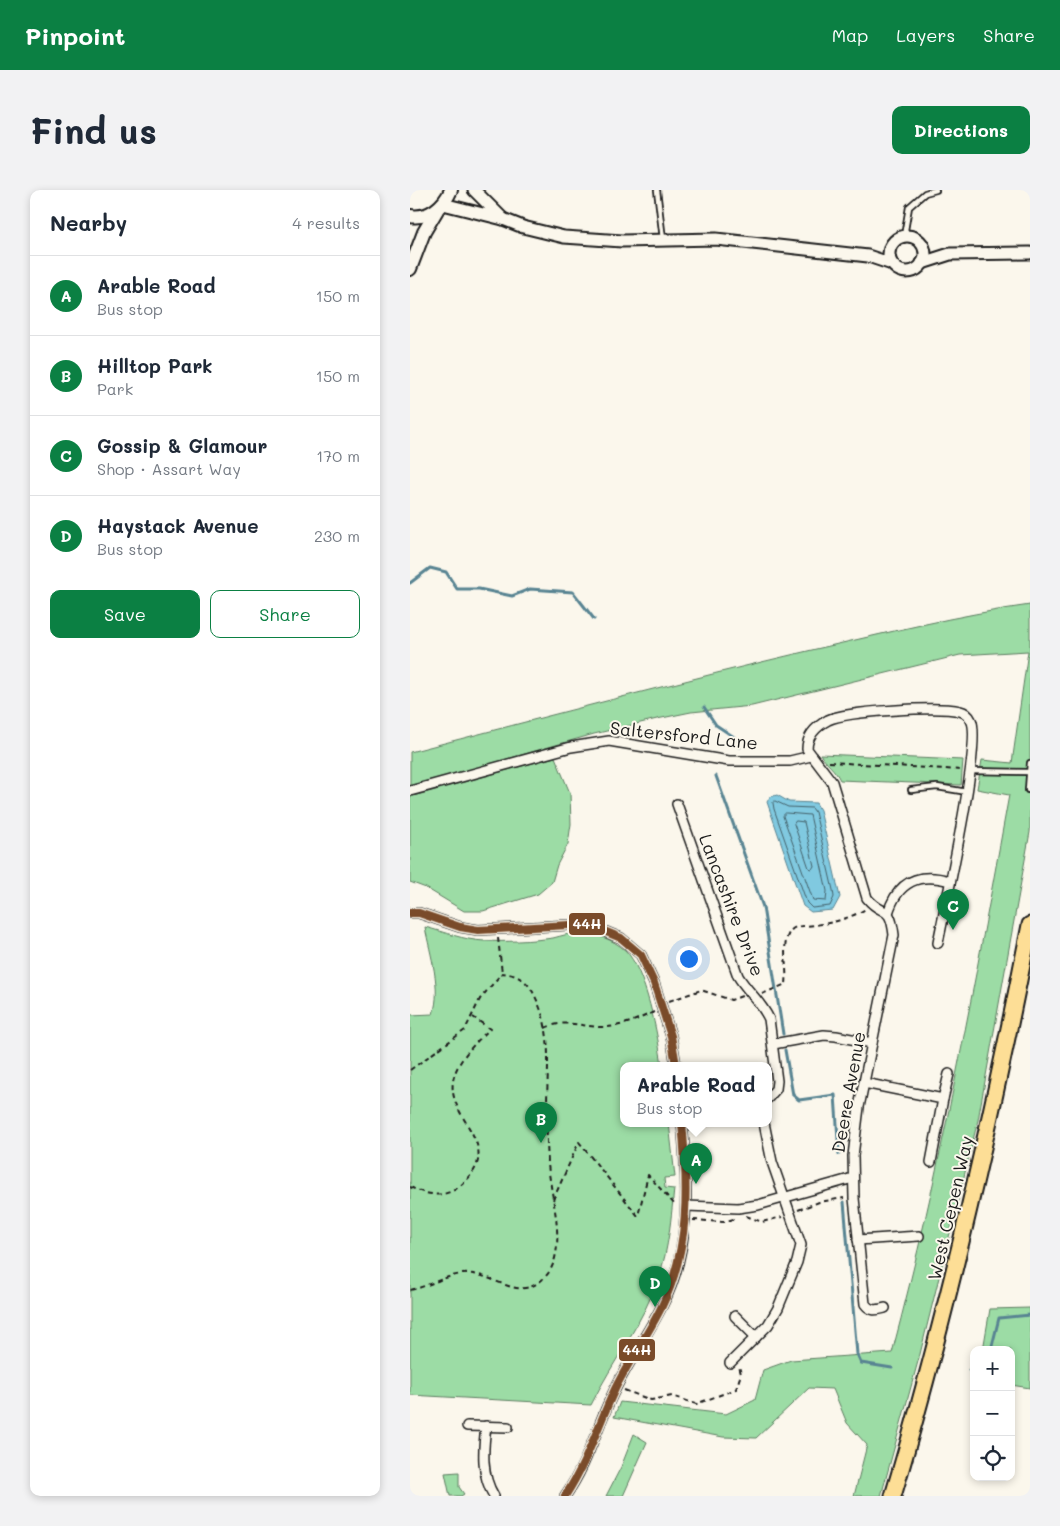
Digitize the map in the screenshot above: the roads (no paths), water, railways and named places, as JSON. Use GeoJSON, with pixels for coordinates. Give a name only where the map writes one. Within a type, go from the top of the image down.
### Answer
{"type":"FeatureCollection","features":[{"type":"Feature","properties":{"kind":"highway","name":"West Cepen Way"},"geometry":{"type":"LineString","coordinates":[[893,1496],[935,1350],[971,1209],[1030,925]]}},
{"type":"Feature","properties":{"kind":"main road"},"geometry":{"type":"LineString","coordinates":[[410,269],[424,232],[451,190]]}},
{"type":"Feature","properties":{"kind":"main road"},"geometry":{"type":"LineString","coordinates":[[410,216],[426,215],[440,207]]}},
{"type":"Feature","properties":{"kind":"street"},"geometry":{"type":"LineString","coordinates":[[474,190],[502,218]]}},
{"type":"Feature","properties":{"kind":"street"},"geometry":{"type":"LineString","coordinates":[[440,207],[502,218],[523,227],[564,237],[622,240],[716,239],[868,256],[892,264],[905,272],[915,270],[922,263],[950,254],[1030,253]]}},
{"type":"Feature","properties":{"kind":"street"},"geometry":{"type":"LineString","coordinates":[[892,264],[890,249],[895,240],[904,236],[914,237],[922,244],[950,254]]}},
{"type":"Feature","properties":{"kind":"street"},"geometry":{"type":"LineString","coordinates":[[922,244],[925,253],[922,263]]}},
{"type":"Feature","properties":{"kind":"street"},"geometry":{"type":"LineString","coordinates":[[868,256],[890,249]]}},
{"type":"Feature","properties":{"kind":"street"},"geometry":{"type":"LineString","coordinates":[[938,943],[950,881],[971,771],[974,726],[969,717],[962,712],[916,709],[830,719],[812,732],[807,742],[814,760],[832,782],[862,887],[873,905],[888,913],[893,896],[901,887],[929,876],[950,881]]}},
{"type":"Feature","properties":{"kind":"street","name":"Saltersford Lane"},"geometry":{"type":"LineString","coordinates":[[410,791],[571,747],[609,741],[729,761],[814,760]]}},
{"type":"Feature","properties":{"kind":"street","name":"Lancashire Drive"},"geometry":{"type":"LineString","coordinates":[[677,804],[738,976],[748,992],[765,1010],[771,1029],[777,1081],[776,1089],[772,1094]]}},
{"type":"Feature","properties":{"kind":"street"},"geometry":{"type":"LineString","coordinates":[[410,913],[420,913],[460,927],[495,931],[586,924],[621,938],[641,955],[672,1036],[676,1062]]}},
{"type":"Feature","properties":{"kind":"street","name":"Deere Avenue"},"geometry":{"type":"LineString","coordinates":[[885,1308],[868,1309],[865,1304],[852,1178],[853,1156],[864,1083],[894,935],[892,918],[888,913]]}},
{"type":"Feature","properties":{"kind":"street"},"geometry":{"type":"LineString","coordinates":[[773,1044],[824,1035],[872,1043]]}},
{"type":"Feature","properties":{"kind":"street"},"geometry":{"type":"LineString","coordinates":[[931,1162],[942,1099],[949,1074]]}},
{"type":"Feature","properties":{"kind":"street"},"geometry":{"type":"LineString","coordinates":[[864,1083],[942,1099]]}},
{"type":"Feature","properties":{"kind":"street"},"geometry":{"type":"LineString","coordinates":[[565,1496],[578,1477],[610,1399],[666,1298],[677,1266],[686,1206],[682,1127]]}},
{"type":"Feature","properties":{"kind":"street"},"geometry":{"type":"LineString","coordinates":[[733,1360],[768,1326],[778,1308],[797,1262],[801,1245],[799,1234],[772,1162],[765,1127]]}},
{"type":"Feature","properties":{"kind":"street"},"geometry":{"type":"LineString","coordinates":[[686,1206],[738,1208],[758,1205],[852,1178]]}},
{"type":"Feature","properties":{"kind":"street"},"geometry":{"type":"LineString","coordinates":[[858,1240],[918,1236]]}},
{"type":"Feature","properties":{"kind":"street"},"geometry":{"type":"LineString","coordinates":[[736,1316],[756,1337]]}},
{"type":"Feature","properties":{"kind":"street"},"geometry":{"type":"LineString","coordinates":[[467,1426],[508,1427]]}},
{"type":"Feature","properties":{"kind":"street"},"geometry":{"type":"LineString","coordinates":[[486,1426],[484,1465],[487,1484],[494,1496]]}},
{"type":"Feature","properties":{"kind":"lane"},"geometry":{"type":"LineString","coordinates":[[657,190],[663,240]]}},
{"type":"Feature","properties":{"kind":"lane"},"geometry":{"type":"LineString","coordinates":[[904,236],[909,207],[925,193],[936,190]]}},
{"type":"Feature","properties":{"kind":"lane"},"geometry":{"type":"LineString","coordinates":[[1028,790],[1030,762]]}},
{"type":"Feature","properties":{"kind":"lane"},"geometry":{"type":"LineString","coordinates":[[971,771],[1029,772]]}},
{"type":"Feature","properties":{"kind":"lane"},"geometry":{"type":"LineString","coordinates":[[911,790],[936,788],[967,792]]}},
{"type":"Feature","properties":{"kind":"water"},"geometry":{"type":"Polygon","coordinates":[[[777,795],[789,802],[816,803],[820,810],[840,897],[833,910],[811,912],[803,906],[767,802],[770,797],[777,795]]]}},
{"type":"Feature","properties":{"kind":"waterway"},"geometry":{"type":"LineString","coordinates":[[410,583],[430,568],[446,572],[457,589],[479,589],[512,596],[530,589],[573,592],[594,619]]}},
{"type":"Feature","properties":{"kind":"waterway"},"geometry":{"type":"LineString","coordinates":[[704,707],[716,725],[734,737],[740,747]]}},
{"type":"Feature","properties":{"kind":"waterway"},"geometry":{"type":"LineString","coordinates":[[716,776],[763,907],[783,1034]]}},
{"type":"Feature","properties":{"kind":"waterway"},"geometry":{"type":"LineString","coordinates":[[785,1050],[793,1095],[799,1100],[835,1095],[839,1154]]}},
{"type":"Feature","properties":{"kind":"waterway"},"geometry":{"type":"LineString","coordinates":[[844,1202],[857,1354],[861,1363],[892,1368]]}},
{"type":"Feature","properties":{"kind":"waterway"},"geometry":{"type":"LineString","coordinates":[[992,1346],[999,1318],[1030,1315]]}},
{"type":"Feature","properties":{"kind":"place","name":"Gossip & Glamour"},"geometry":{"type":"Point","coordinates":[953,930]}},
{"type":"Feature","properties":{"kind":"place","name":"Hilltop Park"},"geometry":{"type":"Point","coordinates":[541,1143]}},
{"type":"Feature","properties":{"kind":"place","name":"Arable Road"},"geometry":{"type":"Point","coordinates":[696,1184]}},
{"type":"Feature","properties":{"kind":"place","name":"Haystack Avenue"},"geometry":{"type":"Point","coordinates":[655,1307]}}]}
